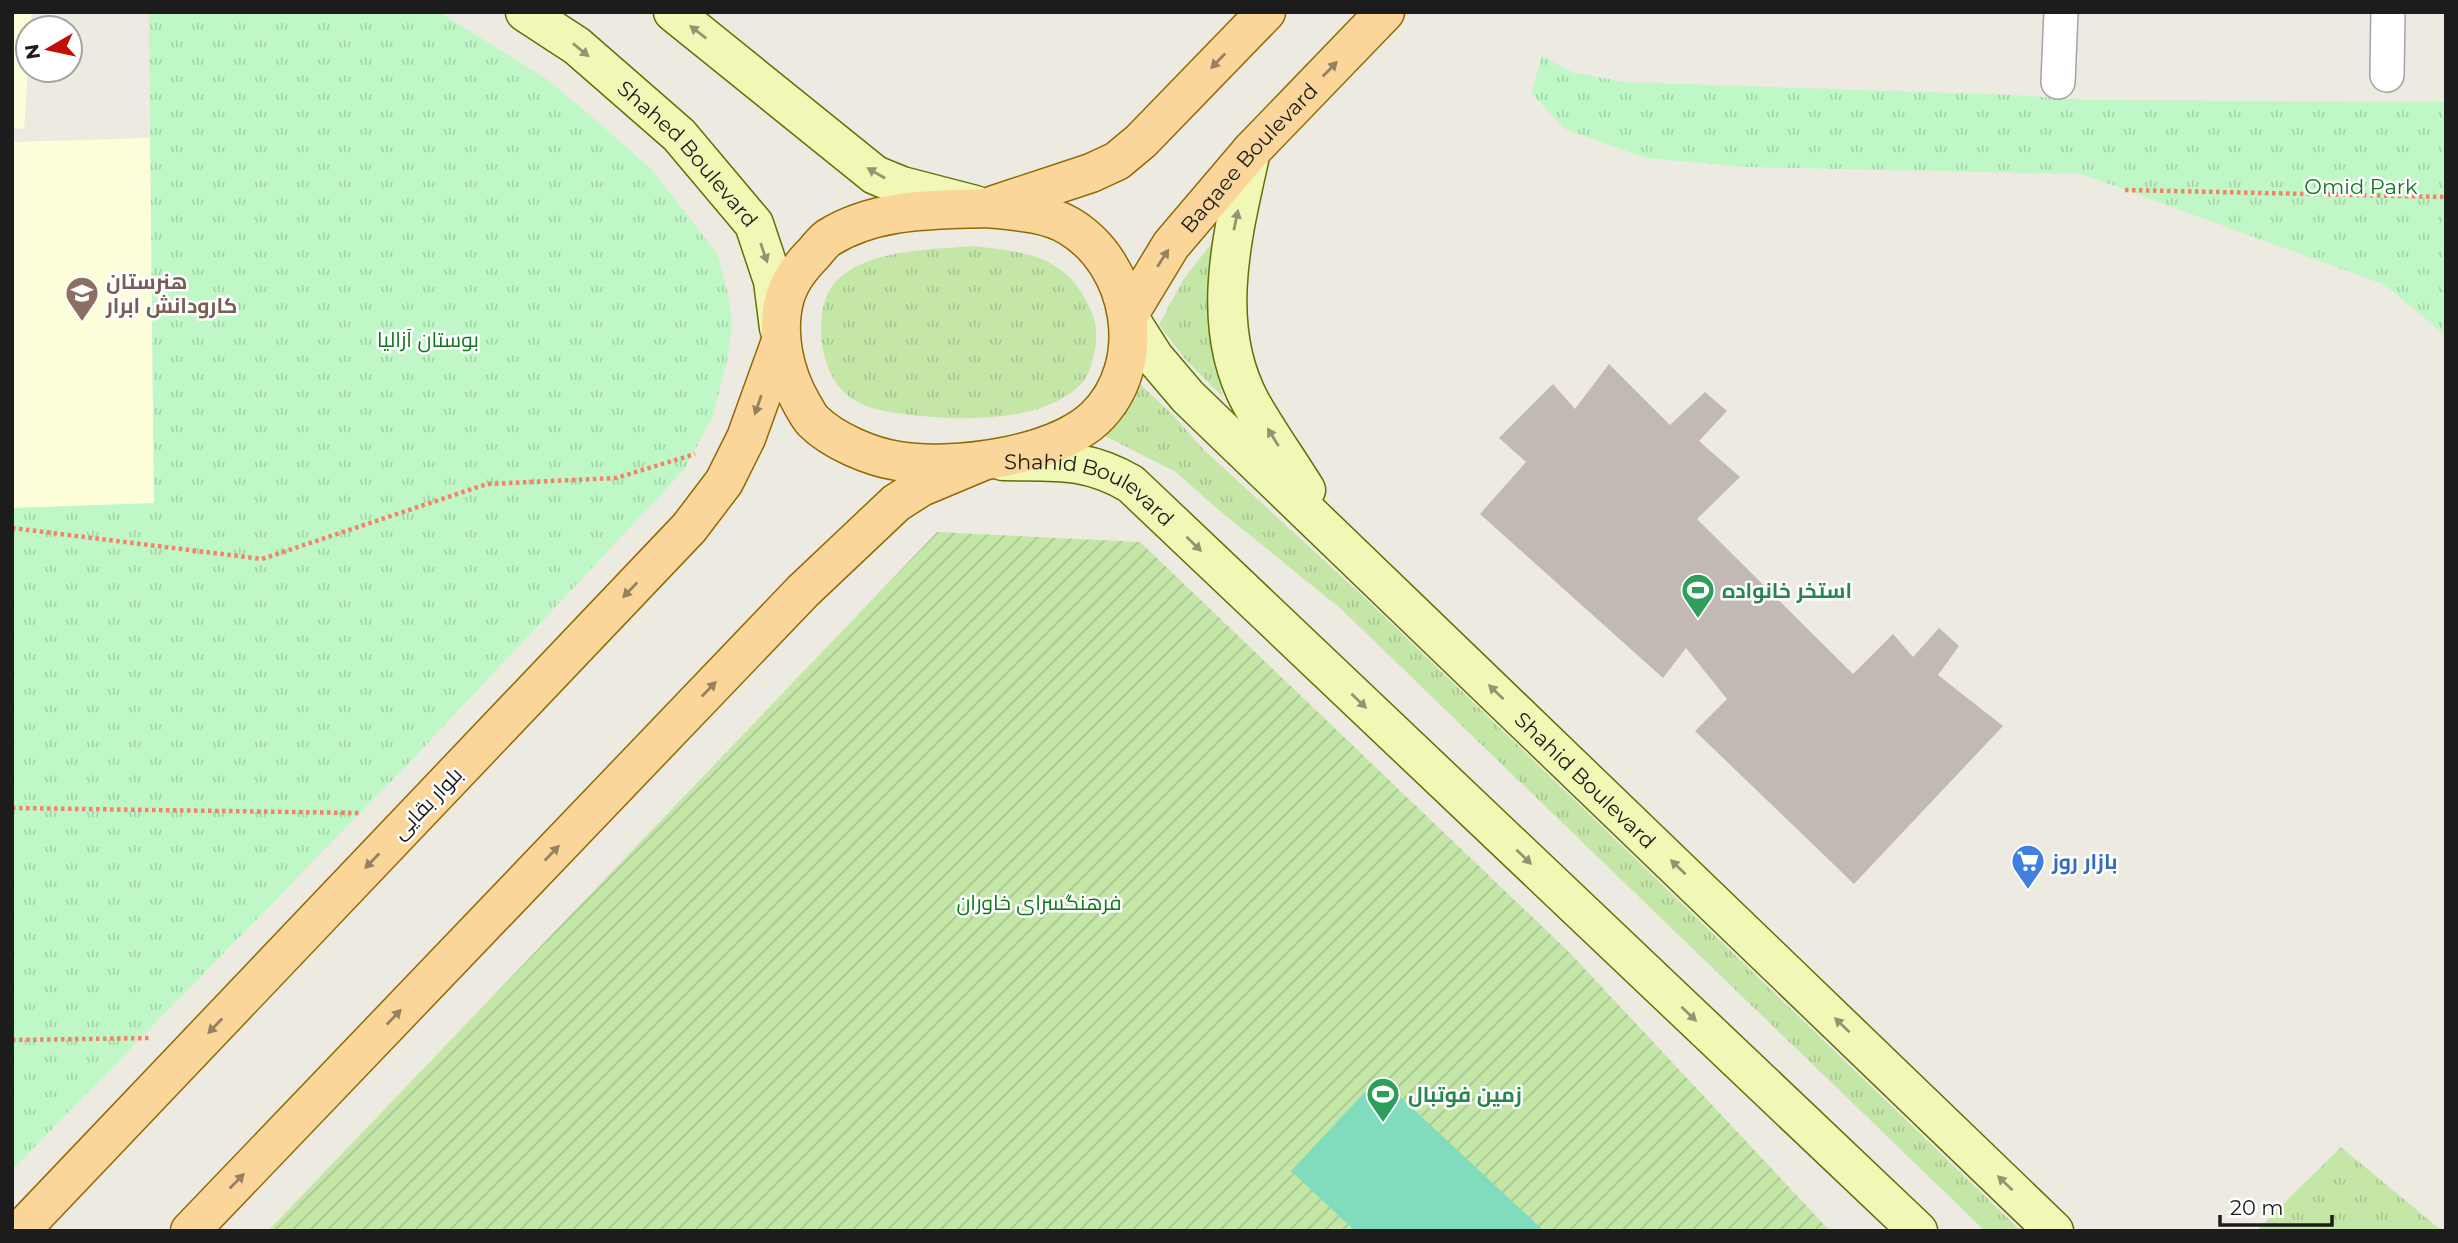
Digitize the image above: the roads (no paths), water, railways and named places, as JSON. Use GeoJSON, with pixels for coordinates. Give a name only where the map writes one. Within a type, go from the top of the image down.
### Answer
{"type":"FeatureCollection","features":[{"type":"Feature","properties":{"kind":"main road","name":"Shahed Boulevard"},"geometry":{"type":"LineString","coordinates":[[525,12],[577,46],[680,135],[754,224],[773,281],[781,341]]}},
{"type":"Feature","properties":{"kind":"main road"},"geometry":{"type":"LineString","coordinates":[[190,1231],[803,591],[896,503],[921,487],[983,461],[1040,446],[1083,427],[1107,404],[1125,367],[1128,316],[1116,278],[1106,258],[1089,239],[1050,217],[987,208],[902,186],[874,175],[673,12]]}},
{"type":"Feature","properties":{"kind":"main road"},"geometry":{"type":"LineString","coordinates":[[983,461],[929,465],[884,459],[846,444],[813,421],[791,386],[781,341],[785,296],[800,268],[827,239],[867,220],[902,212],[987,208],[1091,173],[1117,161],[1141,141],[1266,12]]}},
{"type":"Feature","properties":{"kind":"main road","name":"Baqaee Boulevard"},"geometry":{"type":"LineString","coordinates":[[1128,316],[1171,245],[1251,151],[1385,12]]}},
{"type":"Feature","properties":{"kind":"main road"},"geometry":{"type":"LineString","coordinates":[[1251,151],[1230,248],[1226,309],[1233,354],[1250,401],[1335,536]]}},
{"type":"Feature","properties":{"kind":"main road","name":"Shahid Boulevard"},"geometry":{"type":"LineString","coordinates":[[1128,316],[1154,357],[1188,397],[2054,1231]]}},
{"type":"Feature","properties":{"kind":"main road","name":"بلوار بقایی"},"geometry":{"type":"LineString","coordinates":[[20,1231],[689,528],[724,482],[746,438],[781,341]]}},
{"type":"Feature","properties":{"kind":"main road","name":"Shahid Boulevard"},"geometry":{"type":"LineString","coordinates":[[983,461],[1070,462],[1095,466],[1131,484],[1918,1231]]}},
{"type":"Feature","properties":{"kind":"street"},"geometry":{"type":"LineString","coordinates":[[2059,82],[2061,12]]}},
{"type":"Feature","properties":{"kind":"street"},"geometry":{"type":"LineString","coordinates":[[2388,12],[2388,75]]}},
{"type":"Feature","properties":{"kind":"place","name":"هنرستان کارودانش ابرار"},"geometry":{"type":"Point","coordinates":[82,323]}},
{"type":"Feature","properties":{"kind":"place","name":"استخر خانواده"},"geometry":{"type":"Point","coordinates":[1698,620]}},
{"type":"Feature","properties":{"kind":"place","name":"بازار روز"},"geometry":{"type":"Point","coordinates":[2028,891]}},
{"type":"Feature","properties":{"kind":"place","name":"زمین فوتبال"},"geometry":{"type":"Point","coordinates":[1383,1124]}},
{"type":"Feature","properties":{"kind":"park label","name":"Omid Park"},"geometry":{"type":"Point","coordinates":[2361,186]}},
{"type":"Feature","properties":{"kind":"park label","name":"بوستان آزالیا"},"geometry":{"type":"Point","coordinates":[428,339]}},
{"type":"Feature","properties":{"kind":"park label","name":"فرهنگسرای خاوران"},"geometry":{"type":"Point","coordinates":[1039,902]}}]}
